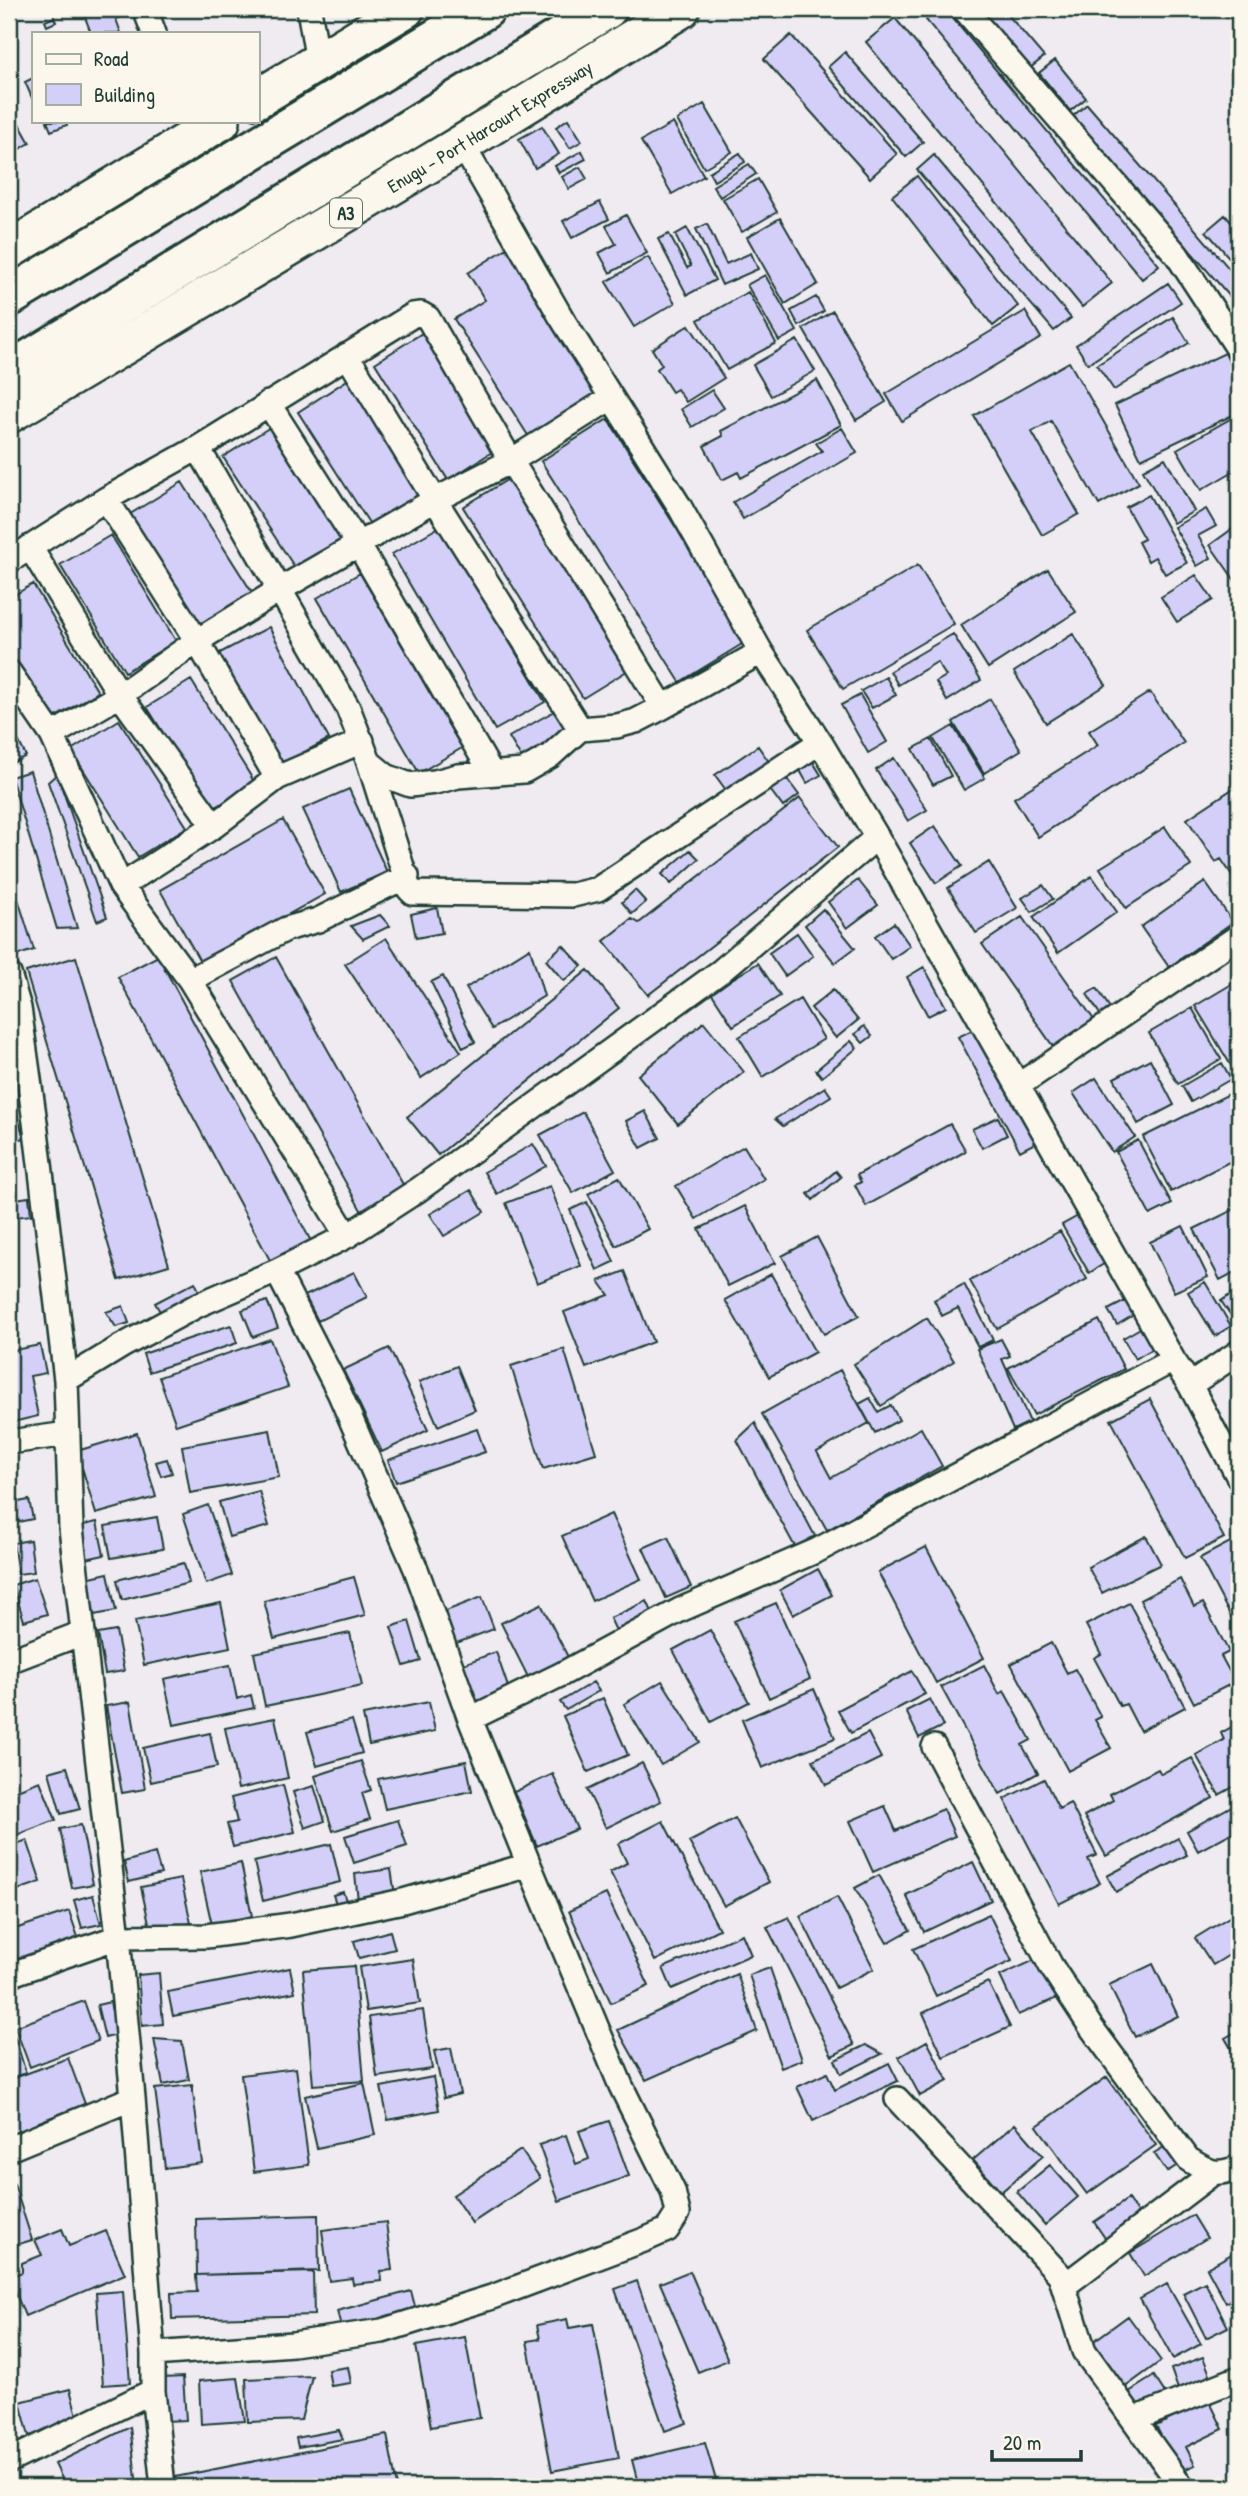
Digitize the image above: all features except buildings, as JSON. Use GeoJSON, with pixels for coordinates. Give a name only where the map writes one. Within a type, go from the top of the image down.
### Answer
{"type":"FeatureCollection","features":[{"type":"Feature","properties":{"kind":"highway"},"geometry":{"type":"LineString","coordinates":[[9,297],[485,9]]}},
{"type":"Feature","properties":{"kind":"highway","name":"Enugu - Port Harcourt Expressway"},"geometry":{"type":"LineString","coordinates":[[9,372],[607,9]]}},
{"type":"Feature","properties":{"kind":"main road"},"geometry":{"type":"LineString","coordinates":[[259,98],[405,9]]}},
{"type":"Feature","properties":{"kind":"main road","name":"Enugu - Port Harcourt Expressway"},"geometry":{"type":"LineString","coordinates":[[9,414],[462,144],[681,9]]}},
{"type":"Feature","properties":{"kind":"main road"},"geometry":{"type":"LineString","coordinates":[[9,250],[201,126]]}},
{"type":"Feature","properties":{"kind":"street"},"geometry":{"type":"LineString","coordinates":[[145,9],[154,32]]}},
{"type":"Feature","properties":{"kind":"street"},"geometry":{"type":"LineString","coordinates":[[309,9],[317,62]]}},
{"type":"Feature","properties":{"kind":"street"},"geometry":{"type":"LineString","coordinates":[[964,9],[1177,255],[1239,350]]}},
{"type":"Feature","properties":{"kind":"street"},"geometry":{"type":"LineString","coordinates":[[462,144],[561,317],[678,505],[761,652],[820,742],[877,837],[1173,1360],[1190,1385],[1239,1478]]}},
{"type":"Feature","properties":{"kind":"street"},"geometry":{"type":"LineString","coordinates":[[9,561],[106,499],[198,448],[413,315],[421,314],[428,318],[511,461],[663,707]]}},
{"type":"Feature","properties":{"kind":"street"},"geometry":{"type":"LineString","coordinates":[[347,355],[580,729]]}},
{"type":"Feature","properties":{"kind":"street"},"geometry":{"type":"LineString","coordinates":[[52,735],[120,695],[197,641],[279,590],[435,500],[511,461],[611,398]]}},
{"type":"Feature","properties":{"kind":"street"},"geometry":{"type":"LineString","coordinates":[[268,403],[358,544],[491,772]]}},
{"type":"Feature","properties":{"kind":"street"},"geometry":{"type":"LineString","coordinates":[[198,448],[348,708],[407,876],[409,889],[413,893],[573,895],[598,889],[820,742]]}},
{"type":"Feature","properties":{"kind":"street"},"geometry":{"type":"LineString","coordinates":[[106,499],[197,641],[277,778]]}},
{"type":"Feature","properties":{"kind":"street"},"geometry":{"type":"LineString","coordinates":[[30,547],[120,695],[214,826]]}},
{"type":"Feature","properties":{"kind":"street"},"geometry":{"type":"LineString","coordinates":[[365,752],[386,776],[410,785],[491,772],[510,774],[523,771],[551,756],[580,729],[617,726],[636,721],[761,652]]}},
{"type":"Feature","properties":{"kind":"street"},"geometry":{"type":"LineString","coordinates":[[9,672],[52,735],[121,886],[190,980],[347,1236]]}},
{"type":"Feature","properties":{"kind":"street"},"geometry":{"type":"LineString","coordinates":[[121,886],[214,826],[277,778],[365,752]]}},
{"type":"Feature","properties":{"kind":"street"},"geometry":{"type":"LineString","coordinates":[[66,1380],[198,1305],[277,1271],[347,1236],[418,1189],[721,971],[877,837]]}},
{"type":"Feature","properties":{"kind":"street"},"geometry":{"type":"LineString","coordinates":[[190,980],[286,929],[318,920],[407,876]]}},
{"type":"Feature","properties":{"kind":"street"},"geometry":{"type":"LineString","coordinates":[[1019,1085],[1239,936]]}},
{"type":"Feature","properties":{"kind":"street"},"geometry":{"type":"LineString","coordinates":[[9,974],[19,1008],[66,1380],[71,1528],[118,1937],[153,2354],[153,2391],[163,2487]]}},
{"type":"Feature","properties":{"kind":"street"},"geometry":{"type":"LineString","coordinates":[[153,2354],[293,2344],[382,2331],[492,2297],[667,2230],[678,2213],[673,2190],[621,2086],[529,1865],[470,1719],[416,1569],[339,1392],[277,1271]]}},
{"type":"Feature","properties":{"kind":"street"},"geometry":{"type":"LineString","coordinates":[[1190,1385],[1239,1352]]}},
{"type":"Feature","properties":{"kind":"street"},"geometry":{"type":"LineString","coordinates":[[470,1719],[562,1674],[680,1610],[818,1550],[1173,1360]]}},
{"type":"Feature","properties":{"kind":"street"},"geometry":{"type":"LineString","coordinates":[[9,1442],[68,1434]]}},
{"type":"Feature","properties":{"kind":"street"},"geometry":{"type":"LineString","coordinates":[[9,1661],[82,1633]]}},
{"type":"Feature","properties":{"kind":"street"},"geometry":{"type":"LineString","coordinates":[[934,1746],[1051,1966],[1084,2017],[1188,2159],[1208,2172],[1227,2172],[1239,2167]]}},
{"type":"Feature","properties":{"kind":"street"},"geometry":{"type":"LineString","coordinates":[[9,1975],[118,1937],[206,1936],[290,1924],[403,1901],[529,1865]]}},
{"type":"Feature","properties":{"kind":"street"},"geometry":{"type":"LineString","coordinates":[[9,2149],[133,2098]]}},
{"type":"Feature","properties":{"kind":"street"},"geometry":{"type":"LineString","coordinates":[[897,2099],[1060,2275],[1084,2351],[1182,2487]]}},
{"type":"Feature","properties":{"kind":"street"},"geometry":{"type":"LineString","coordinates":[[1064,2286],[1214,2172]]}},
{"type":"Feature","properties":{"kind":"street"},"geometry":{"type":"LineString","coordinates":[[1145,2415],[1239,2378]]}},
{"type":"Feature","properties":{"kind":"street"},"geometry":{"type":"LineString","coordinates":[[9,2461],[153,2391]]}}]}
